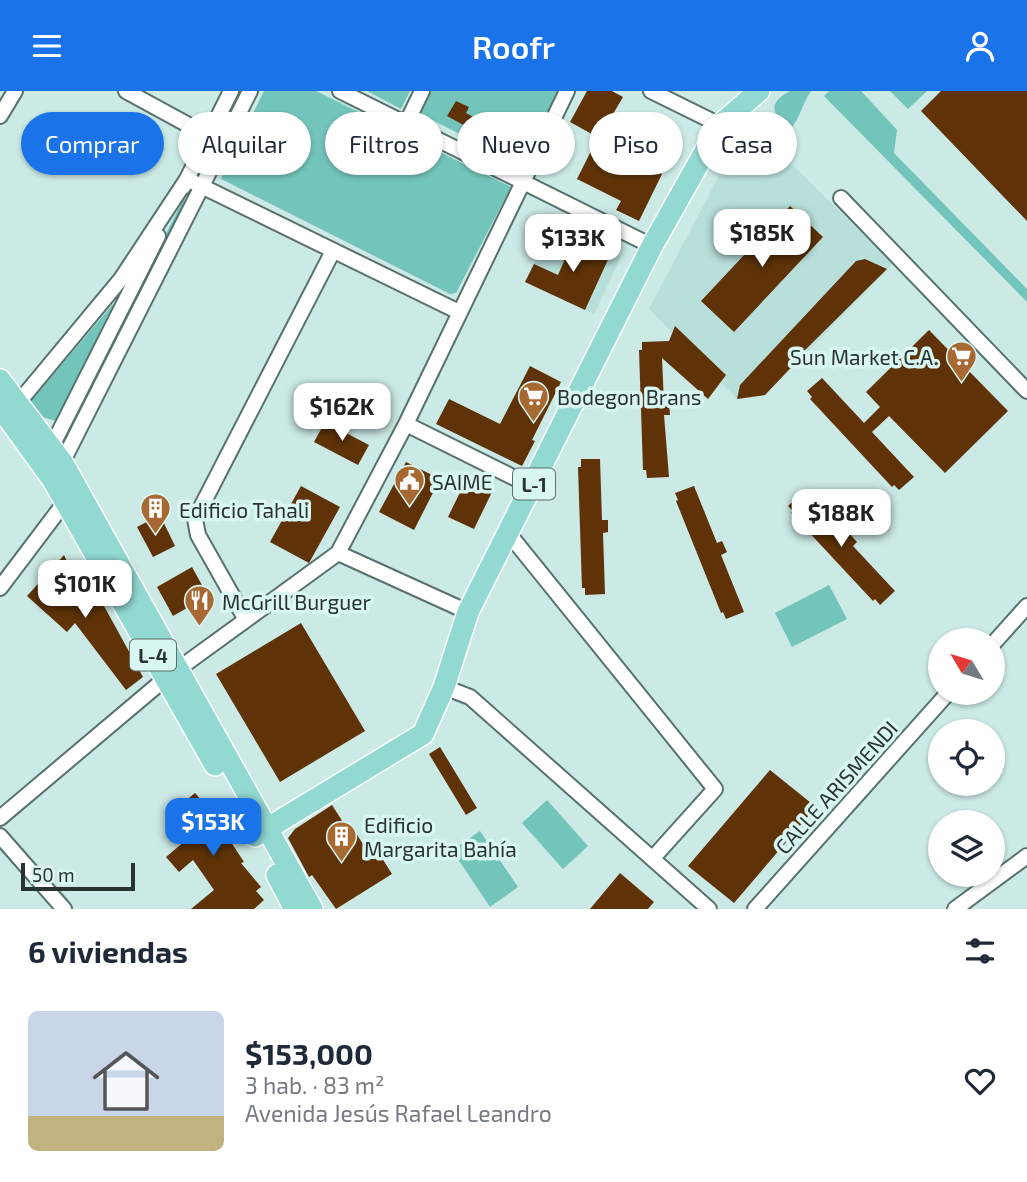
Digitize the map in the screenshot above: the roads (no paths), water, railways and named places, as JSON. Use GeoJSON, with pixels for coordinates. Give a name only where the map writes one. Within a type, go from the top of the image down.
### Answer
{"type":"FeatureCollection","features":[{"type":"Feature","properties":{"kind":"main road","name":"L-1"},"geometry":{"type":"LineString","coordinates":[[735,112],[759,91]]}},
{"type":"Feature","properties":{"kind":"main road","name":"L-1"},"geometry":{"type":"LineString","coordinates":[[261,832],[423,734],[444,687],[467,613],[533,487],[652,246],[697,166]]}},
{"type":"Feature","properties":{"kind":"main road","name":"L-4"},"geometry":{"type":"LineString","coordinates":[[0,380],[9,405],[52,463],[261,832],[312,909]]}},
{"type":"Feature","properties":{"kind":"main road","name":"L-4"},"geometry":{"type":"LineString","coordinates":[[52,463],[65,502],[172,674]]}},
{"type":"Feature","properties":{"kind":"main road","name":"L-4"},"geometry":{"type":"LineString","coordinates":[[261,832],[295,909]]}},
{"type":"Feature","properties":{"kind":"street"},"geometry":{"type":"LineString","coordinates":[[0,116],[15,91]]}},
{"type":"Feature","properties":{"kind":"street"},"geometry":{"type":"LineString","coordinates":[[126,91],[178,120]]}},
{"type":"Feature","properties":{"kind":"street"},"geometry":{"type":"LineString","coordinates":[[220,112],[231,91]]}},
{"type":"Feature","properties":{"kind":"street"},"geometry":{"type":"LineString","coordinates":[[239,112],[250,91]]}},
{"type":"Feature","properties":{"kind":"street"},"geometry":{"type":"LineString","coordinates":[[340,91],[382,112]]}},
{"type":"Feature","properties":{"kind":"street"},"geometry":{"type":"LineString","coordinates":[[412,112],[422,91]]}},
{"type":"Feature","properties":{"kind":"street"},"geometry":{"type":"LineString","coordinates":[[0,818],[172,674],[338,554],[406,424],[567,91]]}},
{"type":"Feature","properties":{"kind":"street"},"geometry":{"type":"LineString","coordinates":[[651,91],[697,114]]}},
{"type":"Feature","properties":{"kind":"street"},"geometry":{"type":"LineString","coordinates":[[443,142],[652,246]]}},
{"type":"Feature","properties":{"kind":"street"},"geometry":{"type":"LineString","coordinates":[[52,463],[189,175]]}},
{"type":"Feature","properties":{"kind":"street"},"geometry":{"type":"LineString","coordinates":[[52,463],[208,175]]}},
{"type":"Feature","properties":{"kind":"street"},"geometry":{"type":"LineString","coordinates":[[187,179],[459,312]]}},
{"type":"Feature","properties":{"kind":"street"},"geometry":{"type":"LineString","coordinates":[[9,405],[121,279],[187,179]]}},
{"type":"Feature","properties":{"kind":"street"},"geometry":{"type":"LineString","coordinates":[[841,198],[1027,391]]}},
{"type":"Feature","properties":{"kind":"street"},"geometry":{"type":"LineString","coordinates":[[246,620],[198,535],[195,519],[333,251]]}},
{"type":"Feature","properties":{"kind":"street"},"geometry":{"type":"LineString","coordinates":[[406,424],[533,487]]}},
{"type":"Feature","properties":{"kind":"street"},"geometry":{"type":"LineString","coordinates":[[0,588],[65,502]]}},
{"type":"Feature","properties":{"kind":"street"},"geometry":{"type":"LineString","coordinates":[[509,534],[715,789],[653,857]]}},
{"type":"Feature","properties":{"kind":"street"},"geometry":{"type":"LineString","coordinates":[[338,554],[467,613]]}},
{"type":"Feature","properties":{"kind":"street"},"geometry":{"type":"LineString","coordinates":[[1005,631],[1027,606]]}},
{"type":"Feature","properties":{"kind":"street"},"geometry":{"type":"LineString","coordinates":[[444,687],[470,697],[709,909]]}},
{"type":"Feature","properties":{"kind":"street","name":"CALLE ARISMENDI"},"geometry":{"type":"LineString","coordinates":[[755,909],[937,705]]}},
{"type":"Feature","properties":{"kind":"street"},"geometry":{"type":"LineString","coordinates":[[0,836],[64,909]]}},
{"type":"Feature","properties":{"kind":"street"},"geometry":{"type":"LineString","coordinates":[[955,909],[1027,856]]}},
{"type":"Feature","properties":{"kind":"place","name":"Sun Market C.A."},"geometry":{"type":"Point","coordinates":[961,383]}},
{"type":"Feature","properties":{"kind":"place","name":"Bodegon Brans"},"geometry":{"type":"Point","coordinates":[534,423]}},
{"type":"Feature","properties":{"kind":"place","name":"SAIME"},"geometry":{"type":"Point","coordinates":[409,508]}},
{"type":"Feature","properties":{"kind":"place","name":"Edificio Tahali"},"geometry":{"type":"Point","coordinates":[156,536]}},
{"type":"Feature","properties":{"kind":"place","name":"McGrill Burguer"},"geometry":{"type":"Point","coordinates":[199,628]}},
{"type":"Feature","properties":{"kind":"place","name":"Edificio Margarita Bahía"},"geometry":{"type":"Point","coordinates":[341,863]}}]}
